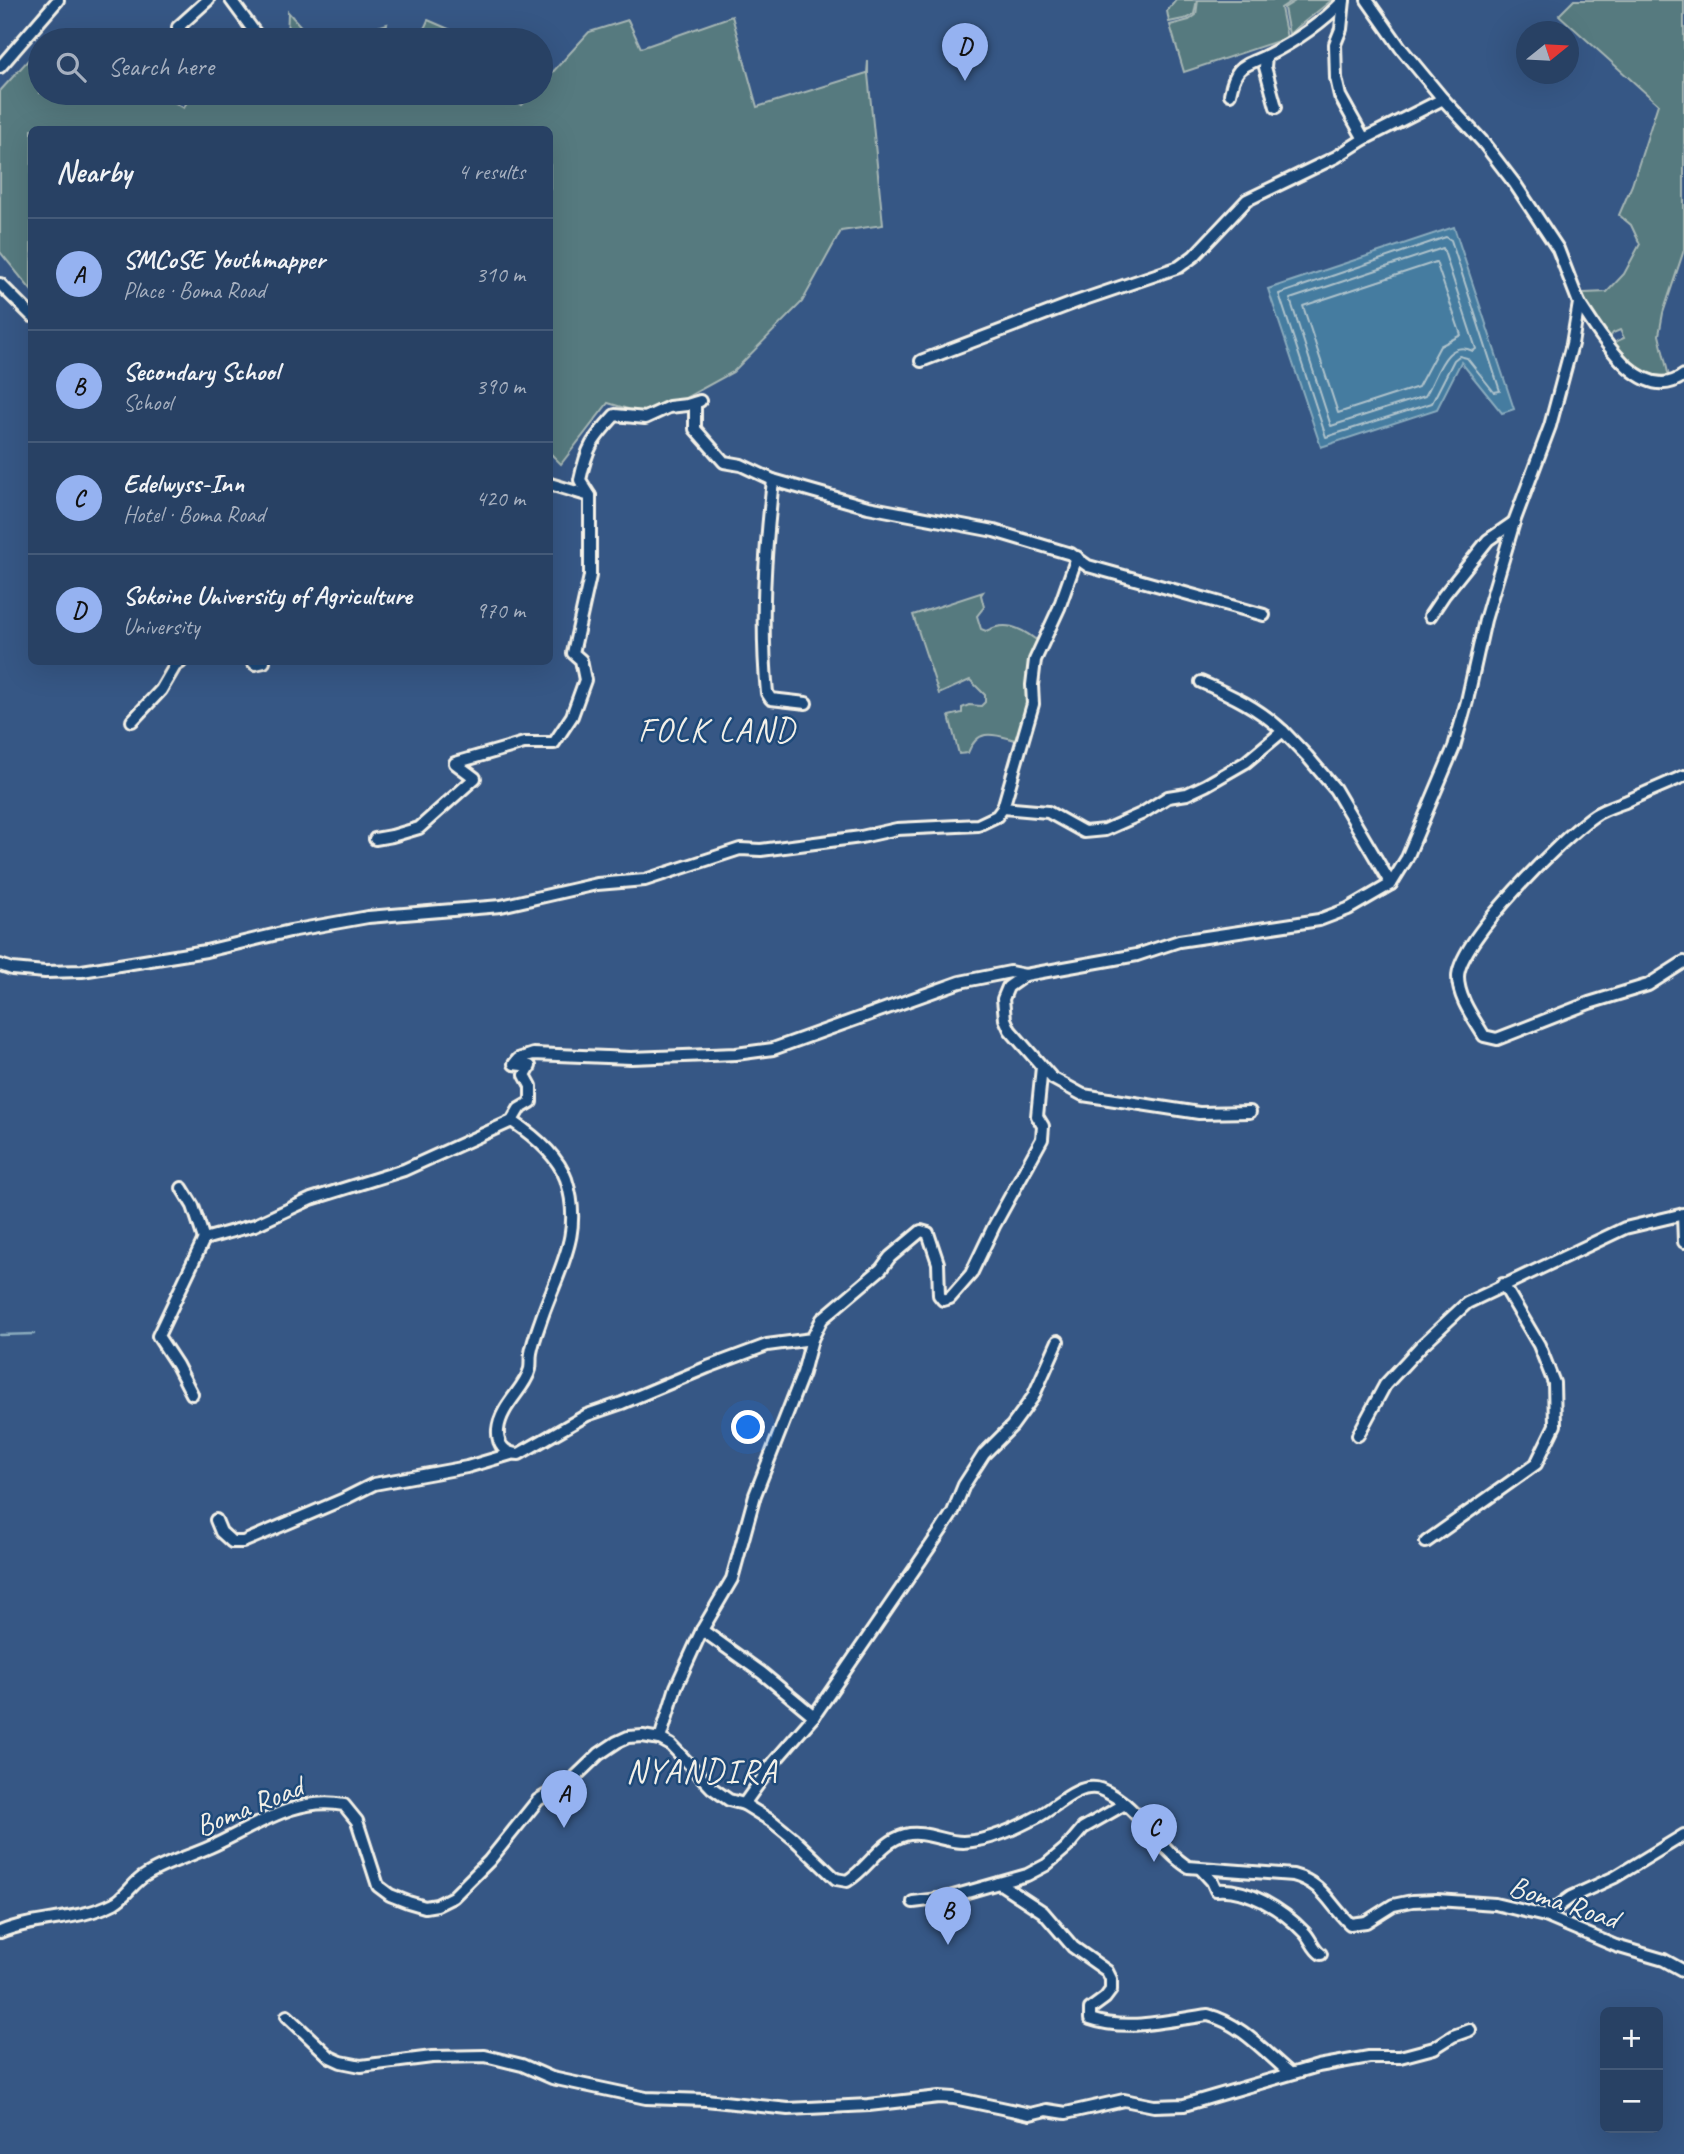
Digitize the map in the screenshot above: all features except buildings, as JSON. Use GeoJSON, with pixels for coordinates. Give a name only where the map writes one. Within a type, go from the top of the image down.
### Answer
{"type":"FeatureCollection","features":[{"type":"Feature","properties":{"kind":"street"},"geometry":{"type":"LineString","coordinates":[[34,28],[58,0]]}},
{"type":"Feature","properties":{"kind":"street"},"geometry":{"type":"LineString","coordinates":[[179,28],[208,0]]}},
{"type":"Feature","properties":{"kind":"street"},"geometry":{"type":"LineString","coordinates":[[231,0],[252,28]]}},
{"type":"Feature","properties":{"kind":"street"},"geometry":{"type":"LineString","coordinates":[[1344,0],[1341,29],[1335,44],[1336,78],[1340,96],[1364,139]]}},
{"type":"Feature","properties":{"kind":"street"},"geometry":{"type":"LineString","coordinates":[[1230,94],[1236,72],[1242,65],[1266,56],[1302,36],[1344,0]]}},
{"type":"Feature","properties":{"kind":"street"},"geometry":{"type":"LineString","coordinates":[[1367,0],[1400,47],[1482,141],[1551,238],[1579,303],[1611,351],[1649,381],[1661,384],[1684,375]]}},
{"type":"Feature","properties":{"kind":"street"},"geometry":{"type":"LineString","coordinates":[[0,67],[28,35]]}},
{"type":"Feature","properties":{"kind":"street"},"geometry":{"type":"LineString","coordinates":[[1266,56],[1265,67],[1276,107]]}},
{"type":"Feature","properties":{"kind":"street"},"geometry":{"type":"LineString","coordinates":[[921,361],[1076,302],[1179,267],[1194,256],[1247,200],[1336,157],[1364,139],[1443,99]]}},
{"type":"Feature","properties":{"kind":"street"},"geometry":{"type":"LineString","coordinates":[[0,284],[28,312]]}},
{"type":"Feature","properties":{"kind":"street"},"geometry":{"type":"LineString","coordinates":[[204,1240],[255,1225],[311,1199],[404,1170],[512,1121],[519,1109],[531,1102],[530,1086],[525,1075],[530,1066],[514,1064],[518,1059],[533,1054],[631,1058],[736,1054],[773,1049],[960,982],[1010,972],[1025,975],[1137,955],[1179,941],[1319,920],[1348,909],[1391,884],[1407,858],[1454,747],[1485,620],[1514,522],[1550,426],[1572,344],[1579,303]]}},
{"type":"Feature","properties":{"kind":"street"},"geometry":{"type":"LineString","coordinates":[[375,839],[419,828],[475,778],[455,762],[524,743],[554,743],[572,716],[585,680],[581,660],[573,653],[590,576],[590,496],[580,480],[586,453],[595,437],[615,415],[645,418],[668,407],[698,402],[695,429],[724,462],[741,465],[773,480],[868,507],[995,531],[1077,557],[1088,566],[1264,615]]}},
{"type":"Feature","properties":{"kind":"street"},"geometry":{"type":"LineString","coordinates":[[773,480],[764,564],[762,626],[767,693],[771,699],[806,703]]}},
{"type":"Feature","properties":{"kind":"street"},"geometry":{"type":"LineString","coordinates":[[553,485],[590,496]]}},
{"type":"Feature","properties":{"kind":"street"},"geometry":{"type":"LineString","coordinates":[[1430,616],[1488,540],[1514,522]]}},
{"type":"Feature","properties":{"kind":"street"},"geometry":{"type":"LineString","coordinates":[[0,965],[12,969],[45,972],[82,971],[206,951],[368,917],[502,906],[597,884],[645,880],[740,849],[761,850],[861,837],[897,829],[978,825],[998,816],[1003,808],[1033,704],[1035,660],[1059,608],[1077,557]]}},
{"type":"Feature","properties":{"kind":"street"},"geometry":{"type":"LineString","coordinates":[[132,721],[162,690],[176,665]]}},
{"type":"Feature","properties":{"kind":"street"},"geometry":{"type":"LineString","coordinates":[[1201,682],[1240,699],[1263,714],[1307,755],[1335,789],[1391,884]]}},
{"type":"Feature","properties":{"kind":"street"},"geometry":{"type":"LineString","coordinates":[[1003,808],[1048,812],[1084,832],[1105,830],[1141,814],[1168,797],[1187,794],[1206,785],[1246,762],[1283,732]]}},
{"type":"Feature","properties":{"kind":"street"},"geometry":{"type":"LineString","coordinates":[[1683,965],[1648,985],[1589,1003],[1497,1039],[1484,1036],[1468,1009],[1458,975],[1472,941],[1540,864],[1596,815],[1684,776]]}},
{"type":"Feature","properties":{"kind":"street"},"geometry":{"type":"LineString","coordinates":[[1025,975],[1008,987],[1003,999],[1005,1020],[1010,1030],[1052,1078],[1083,1095],[1199,1113],[1250,1112]]}},
{"type":"Feature","properties":{"kind":"street"},"geometry":{"type":"LineString","coordinates":[[660,1739],[676,1687],[702,1630],[732,1579],[755,1495],[803,1373],[812,1339],[822,1319],[881,1269],[890,1257],[921,1230],[928,1233],[938,1263],[940,1298],[950,1298],[971,1274],[1042,1139],[1044,1126],[1037,1116],[1042,1067]]}},
{"type":"Feature","properties":{"kind":"street"},"geometry":{"type":"LineString","coordinates":[[511,1454],[504,1450],[499,1441],[498,1429],[502,1415],[530,1370],[530,1354],[569,1249],[572,1218],[565,1176],[552,1155],[512,1121]]}},
{"type":"Feature","properties":{"kind":"street"},"geometry":{"type":"LineString","coordinates":[[182,1188],[193,1206],[204,1240],[158,1336],[177,1364],[192,1394]]}},
{"type":"Feature","properties":{"kind":"street"},"geometry":{"type":"LineString","coordinates":[[1358,1435],[1385,1385],[1422,1345],[1467,1303],[1625,1228],[1684,1214],[1684,1242]]}},
{"type":"Feature","properties":{"kind":"street"},"geometry":{"type":"LineString","coordinates":[[1426,1542],[1536,1464],[1555,1425],[1554,1383],[1539,1345],[1503,1284]]}},
{"type":"Feature","properties":{"kind":"street"},"geometry":{"type":"LineString","coordinates":[[216,1520],[221,1532],[232,1542],[243,1542],[345,1500],[374,1484],[467,1467],[530,1449],[587,1415],[708,1367],[767,1345],[812,1339]]}},
{"type":"Feature","properties":{"kind":"street"},"geometry":{"type":"LineString","coordinates":[[744,1804],[774,1762],[814,1716],[942,1529],[953,1512],[964,1485],[985,1454],[1012,1426],[1033,1397],[1058,1341]]}},
{"type":"Feature","properties":{"kind":"street"},"geometry":{"type":"LineString","coordinates":[[702,1630],[762,1673],[814,1716]]}},
{"type":"Feature","properties":{"kind":"street","name":"Boma Road"},"geometry":{"type":"LineString","coordinates":[[0,1932],[96,1910],[123,1897],[144,1875],[228,1839],[268,1818],[305,1804],[331,1802],[344,1805],[357,1821],[378,1886],[390,1895],[408,1902],[425,1907],[437,1905],[453,1897],[489,1861],[538,1800],[573,1779],[607,1748],[628,1737],[643,1736],[660,1739],[671,1745],[712,1788],[729,1800],[744,1804],[794,1839],[836,1879],[847,1881],[856,1876],[886,1846],[906,1835],[963,1842],[990,1837],[1043,1814],[1080,1789],[1091,1787],[1125,1804],[1177,1860],[1188,1867],[1293,1875],[1308,1879],[1332,1901],[1350,1924],[1366,1922],[1393,1905],[1412,1901],[1495,1904],[1545,1916],[1684,1970]]}},
{"type":"Feature","properties":{"kind":"street"},"geometry":{"type":"LineString","coordinates":[[913,1902],[946,1898],[1027,1875],[1046,1865],[1066,1849],[1083,1828],[1125,1804]]}},
{"type":"Feature","properties":{"kind":"street"},"geometry":{"type":"LineString","coordinates":[[1545,1916],[1571,1897],[1615,1877],[1684,1835]]}},
{"type":"Feature","properties":{"kind":"street"},"geometry":{"type":"LineString","coordinates":[[1201,1868],[1212,1881],[1216,1891],[1225,1889],[1246,1894],[1286,1917],[1306,1934],[1316,1951],[1321,1954]]}},
{"type":"Feature","properties":{"kind":"street"},"geometry":{"type":"LineString","coordinates":[[999,1883],[1043,1912],[1073,1947],[1107,1971],[1111,1979],[1111,1990],[1105,1998],[1090,2008],[1090,2020],[1146,2024],[1208,2015],[1217,2017],[1236,2027],[1290,2073]]}},
{"type":"Feature","properties":{"kind":"street"},"geometry":{"type":"LineString","coordinates":[[287,2016],[330,2057],[361,2066],[424,2057],[485,2056],[522,2065],[552,2078],[646,2098],[706,2100],[788,2109],[869,2105],[939,2097],[1030,2114],[1047,2110],[1066,2113],[1124,2100],[1154,2106],[1184,2105],[1290,2073],[1369,2057],[1400,2057],[1434,2048],[1453,2036],[1470,2030]]}},
{"type":"Feature","properties":{"kind":"green space"},"geometry":{"type":"Polygon","coordinates":[[[1176,0],[1197,0],[1194,14],[1169,22],[1167,11],[1176,0]]]}},
{"type":"Feature","properties":{"kind":"green space"},"geometry":{"type":"Polygon","coordinates":[[[1198,0],[1293,0],[1281,8],[1287,38],[1184,72],[1170,25],[1189,20],[1196,15],[1198,0]]]}},
{"type":"Feature","properties":{"kind":"green space"},"geometry":{"type":"Polygon","coordinates":[[[1297,0],[1332,0],[1289,34],[1284,8],[1297,0]]]}},
{"type":"Feature","properties":{"kind":"green space"},"geometry":{"type":"Polygon","coordinates":[[[1574,0],[1684,0],[1684,250],[1663,313],[1659,335],[1670,381],[1649,381],[1611,351],[1617,341],[1624,338],[1620,330],[1613,333],[1606,343],[1579,303],[1584,293],[1607,292],[1624,274],[1640,244],[1631,225],[1619,215],[1632,185],[1658,104],[1579,33],[1579,21],[1566,21],[1559,15],[1574,0]]]}},
{"type":"Feature","properties":{"kind":"green space"},"geometry":{"type":"Polygon","coordinates":[[[288,12],[302,28],[287,28],[288,12]]]}},
{"type":"Feature","properties":{"kind":"green space"},"geometry":{"type":"Polygon","coordinates":[[[732,16],[757,107],[867,73],[868,61],[883,225],[841,231],[802,302],[733,372],[669,407],[641,413],[608,403],[561,464],[553,456],[553,126],[28,126],[28,286],[0,252],[0,91],[28,60],[28,105],[179,105],[184,108],[185,105],[553,105],[553,72],[589,32],[628,20],[641,48],[732,16]]]}},
{"type":"Feature","properties":{"kind":"green space"},"geometry":{"type":"Polygon","coordinates":[[[428,20],[446,28],[424,28],[428,20]]]}},
{"type":"Feature","properties":{"kind":"green space"},"geometry":{"type":"Polygon","coordinates":[[[983,592],[981,595],[984,607],[977,616],[981,629],[986,631],[1006,626],[1023,631],[1035,639],[1046,637],[1020,741],[996,735],[983,736],[972,744],[968,753],[959,754],[949,716],[962,713],[962,708],[969,705],[981,706],[985,702],[985,695],[970,680],[939,694],[913,615],[983,592]]]}},
{"type":"Feature","properties":{"kind":"water"},"geometry":{"type":"Polygon","coordinates":[[[1454,227],[1514,409],[1502,413],[1461,362],[1437,409],[1321,447],[1268,289],[1454,227]]]}},
{"type":"Feature","properties":{"kind":"waterway"},"geometry":{"type":"LineString","coordinates":[[0,1335],[34,1334]]}},
{"type":"Feature","properties":{"kind":"place","name":"Sokoine University of Agriculture"},"geometry":{"type":"Point","coordinates":[965,81]}},
{"type":"Feature","properties":{"kind":"place","name":"SMCoSE Youthmapper"},"geometry":{"type":"Point","coordinates":[564,1828]}},
{"type":"Feature","properties":{"kind":"place","name":"Edelwyss-Inn"},"geometry":{"type":"Point","coordinates":[1154,1862]}},
{"type":"Feature","properties":{"kind":"place","name":"Secondary School"},"geometry":{"type":"Point","coordinates":[948,1945]}},
{"type":"Feature","properties":{"kind":"district","name":"FOLK LAND"},"geometry":{"type":"Point","coordinates":[717,730]}},
{"type":"Feature","properties":{"kind":"district","name":"NYANDIRA"},"geometry":{"type":"Point","coordinates":[702,1771]}}]}
